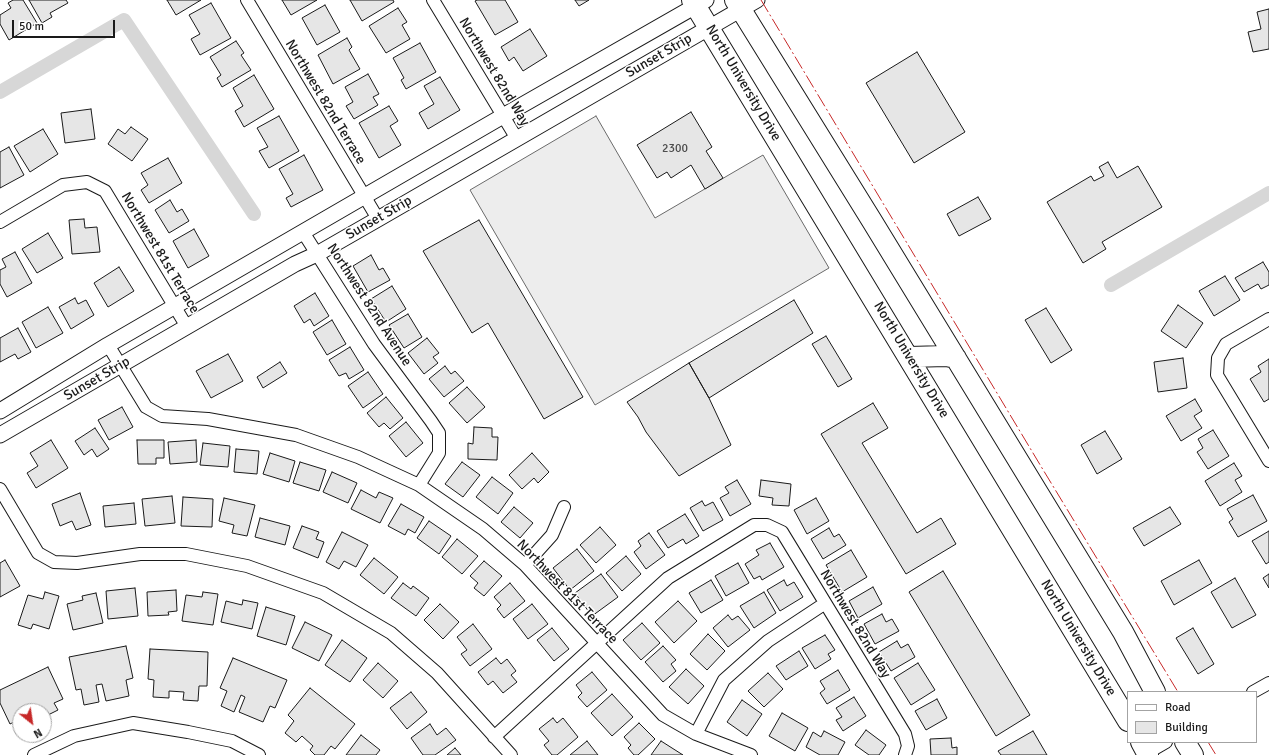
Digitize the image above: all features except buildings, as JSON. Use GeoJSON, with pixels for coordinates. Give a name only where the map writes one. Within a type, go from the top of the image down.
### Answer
{"type":"FeatureCollection","features":[{"type":"Feature","properties":{"kind":"main road","name":"North University Drive"},"geometry":{"type":"LineString","coordinates":[[698,2],[709,27],[1127,719]]}},
{"type":"Feature","properties":{"kind":"main road"},"geometry":{"type":"LineString","coordinates":[[744,3],[956,358],[1123,632],[1154,691]]}},
{"type":"Feature","properties":{"kind":"main road"},"geometry":{"type":"LineString","coordinates":[[909,357],[946,356],[956,358]]}},
{"type":"Feature","properties":{"kind":"main road"},"geometry":{"type":"LineString","coordinates":[[1186,743],[1193,755]]}},
{"type":"Feature","properties":{"kind":"street","name":"Northwest 82nd Terrace"},"geometry":{"type":"LineString","coordinates":[[247,0],[378,219]]}},
{"type":"Feature","properties":{"kind":"street","name":"Northwest 82nd Way"},"geometry":{"type":"LineString","coordinates":[[433,0],[517,139]]}},
{"type":"Feature","properties":{"kind":"street","name":"Sunset Strip"},"geometry":{"type":"LineString","coordinates":[[0,411],[108,345],[698,2]]}},
{"type":"Feature","properties":{"kind":"street","name":"Sunset Strip"},"geometry":{"type":"LineString","coordinates":[[0,435],[295,264],[317,254],[517,139],[709,27],[744,3]]}},
{"type":"Feature","properties":{"kind":"street","name":"Northwest 81st Terrace"},"geometry":{"type":"LineString","coordinates":[[0,222],[63,185],[87,182],[105,191],[187,327]]}},
{"type":"Feature","properties":{"kind":"street","name":"Northwest 82nd Avenue"},"geometry":{"type":"LineString","coordinates":[[304,232],[374,344],[439,433],[439,453],[419,485]]}},
{"type":"Feature","properties":{"kind":"street"},"geometry":{"type":"LineString","coordinates":[[1269,319],[1226,344],[1218,358],[1217,375],[1269,461]]}},
{"type":"Feature","properties":{"kind":"street","name":"Northwest 81st Terrace"},"geometry":{"type":"LineString","coordinates":[[108,345],[146,407],[162,416],[208,419],[296,435],[358,457],[419,485],[484,529],[525,565],[663,714],[696,734],[751,755]]}},
{"type":"Feature","properties":{"kind":"street"},"geometry":{"type":"LineString","coordinates":[[0,489],[38,553],[54,562],[77,563],[140,554],[186,554],[247,566],[323,593],[391,632],[437,673],[511,755]]}},
{"type":"Feature","properties":{"kind":"street"},"geometry":{"type":"LineString","coordinates":[[525,565],[552,535],[564,507]]}},
{"type":"Feature","properties":{"kind":"street","name":"Northwest 82nd Way"},"geometry":{"type":"LineString","coordinates":[[596,643],[668,578],[754,525],[768,525],[782,532],[824,604],[905,734],[906,750]]}},
{"type":"Feature","properties":{"kind":"street"},"geometry":{"type":"LineString","coordinates":[[696,734],[724,680],[768,641],[824,604]]}},
{"type":"Feature","properties":{"kind":"street"},"geometry":{"type":"LineString","coordinates":[[494,737],[596,643]]}},
{"type":"Feature","properties":{"kind":"street"},"geometry":{"type":"LineString","coordinates":[[1255,691],[1269,683]]}},
{"type":"Feature","properties":{"kind":"street"},"geometry":{"type":"LineString","coordinates":[[34,755],[74,736],[133,723],[232,741],[259,755]]}},
{"type":"Feature","properties":{"kind":"street"},"geometry":{"type":"LineString","coordinates":[[1145,750],[1163,743]]}},
{"type":"Feature","properties":{"kind":"shaded area"},"geometry":{"type":"Polygon","coordinates":[[[596,116],[655,218],[763,155],[829,268],[595,405],[470,190],[596,116]]]}},
{"type":"Feature","properties":{"kind":"waterway"},"geometry":{"type":"LineString","coordinates":[[0,92],[124,20],[254,214]]}},
{"type":"Feature","properties":{"kind":"waterway"},"geometry":{"type":"LineString","coordinates":[[1111,285],[1269,193]]}},
{"type":"Feature","properties":{"kind":"power"},"geometry":{"type":"LineString","coordinates":[[761,0],[1177,691]]}},
{"type":"Feature","properties":{"kind":"power"},"geometry":{"type":"LineString","coordinates":[[1209,743],[1216,755]]}}]}
